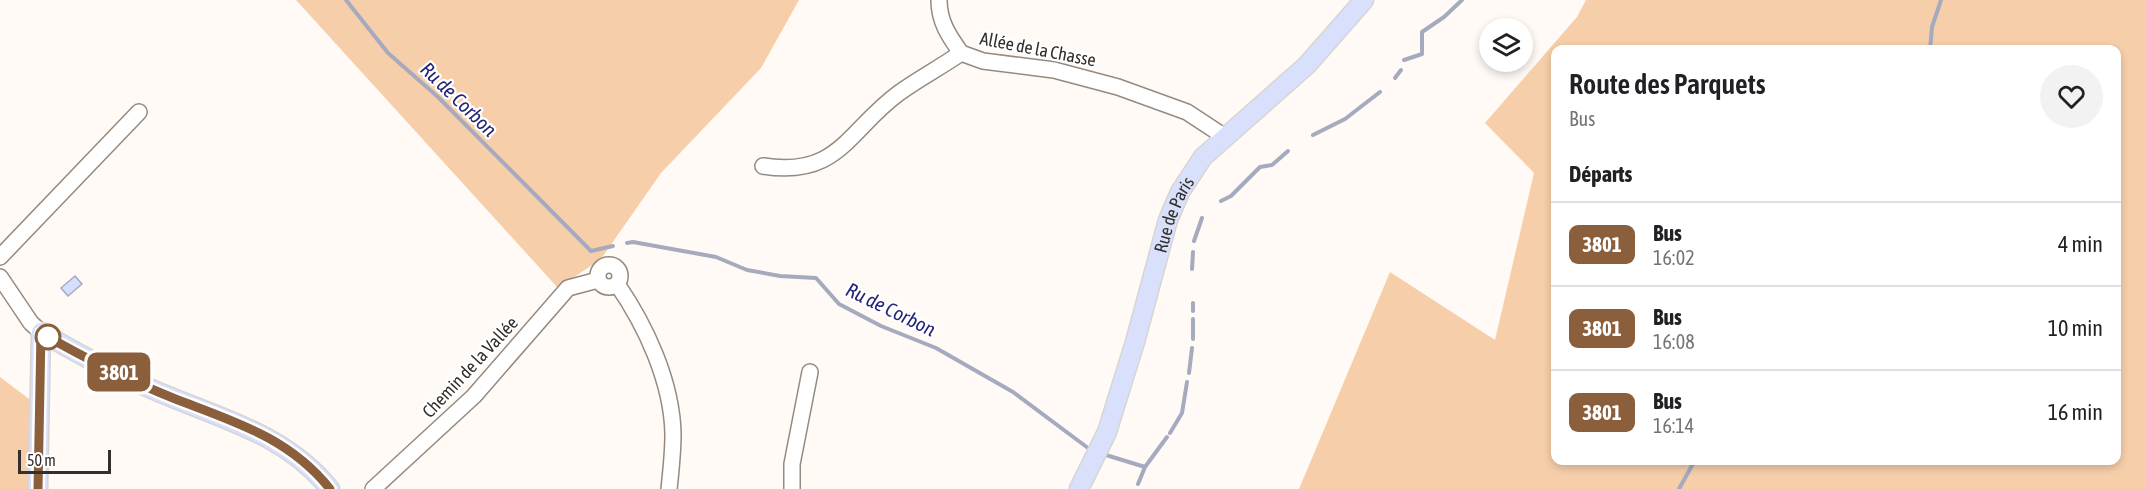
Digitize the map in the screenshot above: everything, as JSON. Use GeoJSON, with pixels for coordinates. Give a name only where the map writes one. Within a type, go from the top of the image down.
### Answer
{"type":"FeatureCollection","features":[{"type":"Feature","properties":{"kind":"main road","name":"Rue de Paris"},"geometry":{"type":"LineString","coordinates":[[1079,489],[1107,432],[1176,199],[1203,158],[1307,65],[1364,0]]}},
{"type":"Feature","properties":{"kind":"main road"},"geometry":{"type":"LineString","coordinates":[[38,489],[41,333],[171,398],[244,424],[267,436],[310,466],[330,489]]}},
{"type":"Feature","properties":{"kind":"street"},"geometry":{"type":"LineString","coordinates":[[939,0],[940,17],[945,29],[962,53]]}},
{"type":"Feature","properties":{"kind":"street","name":"Allée de la Chasse"},"geometry":{"type":"LineString","coordinates":[[763,166],[796,169],[838,151],[897,94],[962,53],[983,61],[1065,72],[1118,87],[1186,112],[1225,137]]}},
{"type":"Feature","properties":{"kind":"street"},"geometry":{"type":"LineString","coordinates":[[0,257],[139,112]]}},
{"type":"Feature","properties":{"kind":"street"},"geometry":{"type":"LineString","coordinates":[[0,277],[31,323],[41,333]]}},
{"type":"Feature","properties":{"kind":"street","name":"Chemin de la Vallée"},"geometry":{"type":"LineString","coordinates":[[373,489],[474,396],[568,288],[598,280],[606,287],[617,284],[638,315],[670,404],[673,434],[669,489]]}},
{"type":"Feature","properties":{"kind":"street"},"geometry":{"type":"LineString","coordinates":[[792,489],[792,464],[810,372]]}},
{"type":"Feature","properties":{"kind":"shaded area"},"geometry":{"type":"Polygon","coordinates":[[[296,0],[799,0],[761,68],[661,173],[601,259],[558,288],[296,0]]]}},
{"type":"Feature","properties":{"kind":"shaded area"},"geometry":{"type":"Polygon","coordinates":[[[1586,0],[2146,0],[2146,489],[1299,489],[1390,272],[1495,340],[1534,173],[1485,123],[1529,72],[1533,72],[1533,68],[1551,47],[1551,465],[2121,465],[2121,45],[1553,45],[1577,17],[1586,0]]]}},
{"type":"Feature","properties":{"kind":"shaded area"},"geometry":{"type":"Polygon","coordinates":[[[0,377],[33,402],[32,489],[0,489],[0,377]]]}},
{"type":"Feature","properties":{"kind":"water"},"geometry":{"type":"Polygon","coordinates":[[[75,276],[82,284],[68,296],[61,288],[75,276]]]}},
{"type":"Feature","properties":{"kind":"waterway","name":"Ru de Corbon"},"geometry":{"type":"LineString","coordinates":[[346,0],[388,53],[438,97],[591,251],[613,246]]}},
{"type":"Feature","properties":{"kind":"waterway"},"geometry":{"type":"LineString","coordinates":[[1404,60],[1422,54],[1422,32],[1444,17],[1462,0]]}},
{"type":"Feature","properties":{"kind":"waterway"},"geometry":{"type":"LineString","coordinates":[[1930,45],[1932,27],[1941,0]]}},
{"type":"Feature","properties":{"kind":"waterway"},"geometry":{"type":"LineString","coordinates":[[1395,78],[1401,70]]}},
{"type":"Feature","properties":{"kind":"waterway"},"geometry":{"type":"LineString","coordinates":[[1313,135],[1345,119],[1380,92]]}},
{"type":"Feature","properties":{"kind":"waterway"},"geometry":{"type":"LineString","coordinates":[[1221,201],[1231,196],[1260,167],[1272,165],[1288,151]]}},
{"type":"Feature","properties":{"kind":"waterway"},"geometry":{"type":"LineString","coordinates":[[1194,241],[1202,218]]}},
{"type":"Feature","properties":{"kind":"waterway","name":"Ru de Corbon"},"geometry":{"type":"LineString","coordinates":[[627,243],[633,242],[716,257],[747,270],[780,276],[816,278],[839,304],[881,326],[936,348],[1013,392],[1088,448]]}},
{"type":"Feature","properties":{"kind":"waterway"},"geometry":{"type":"LineString","coordinates":[[1192,269],[1193,252]]}},
{"type":"Feature","properties":{"kind":"waterway"},"geometry":{"type":"LineString","coordinates":[[1193,303],[1193,311]]}},
{"type":"Feature","properties":{"kind":"waterway"},"geometry":{"type":"LineString","coordinates":[[1193,319],[1193,339]]}},
{"type":"Feature","properties":{"kind":"waterway"},"geometry":{"type":"LineString","coordinates":[[1189,373],[1192,348]]}},
{"type":"Feature","properties":{"kind":"waterway"},"geometry":{"type":"LineString","coordinates":[[1170,433],[1182,413],[1187,382]]}},
{"type":"Feature","properties":{"kind":"waterway"},"geometry":{"type":"LineString","coordinates":[[1138,484],[1145,467],[1167,437]]}},
{"type":"Feature","properties":{"kind":"waterway","name":"Ru de Corbon"},"geometry":{"type":"LineString","coordinates":[[1106,455],[1145,467]]}},
{"type":"Feature","properties":{"kind":"waterway"},"geometry":{"type":"LineString","coordinates":[[1679,489],[1692,465]]}},
{"type":"Feature","properties":{"kind":"bus line","name":"3801"},"geometry":{"type":"LineString","coordinates":[[38,489],[41,333],[171,398],[244,424],[267,436],[310,466],[330,489]]}}]}
